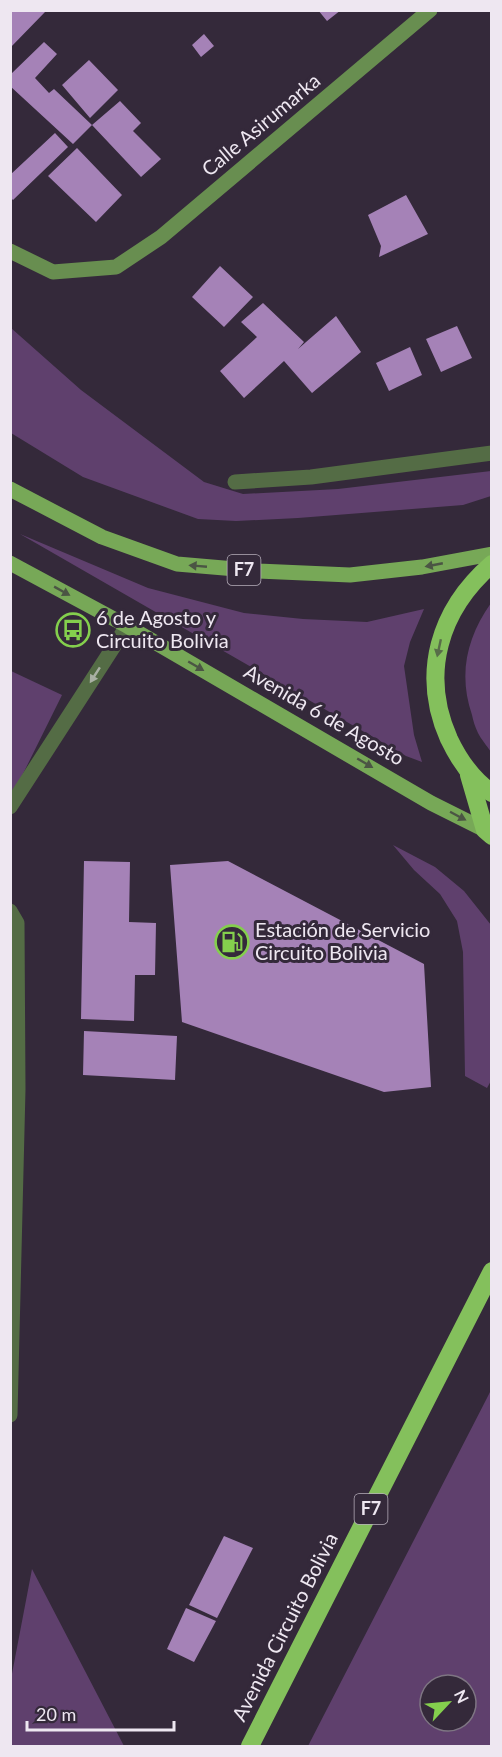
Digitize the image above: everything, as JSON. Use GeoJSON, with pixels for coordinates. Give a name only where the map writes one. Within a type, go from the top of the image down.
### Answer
{"type":"FeatureCollection","features":[{"type":"Feature","properties":{"kind":"highway"},"geometry":{"type":"LineString","coordinates":[[492,564],[462,594],[450,615],[442,636],[435,683],[444,729],[454,751],[468,770],[492,793]]}},
{"type":"Feature","properties":{"kind":"highway"},"geometry":{"type":"LineString","coordinates":[[468,770],[489,832]]}},
{"type":"Feature","properties":{"kind":"highway","name":"Avenida Circuito Bolivia"},"geometry":{"type":"LineString","coordinates":[[250,1746],[492,1271]]}},
{"type":"Feature","properties":{"kind":"main road","name":"F7"},"geometry":{"type":"LineString","coordinates":[[10,489],[102,537],[177,564],[258,571],[350,575],[422,567],[492,554]]}},
{"type":"Feature","properties":{"kind":"main road","name":"Avenida 6 de Agosto"},"geometry":{"type":"LineString","coordinates":[[10,563],[127,626],[431,802],[489,832]]}},
{"type":"Feature","properties":{"kind":"street","name":"Calle Asirumarka"},"geometry":{"type":"LineString","coordinates":[[10,251],[53,272],[116,267],[161,237],[430,10]]}},
{"type":"Feature","properties":{"kind":"street"},"geometry":{"type":"LineString","coordinates":[[234,482],[311,477],[492,453]]}},
{"type":"Feature","properties":{"kind":"street"},"geometry":{"type":"LineString","coordinates":[[10,807],[127,626]]}},
{"type":"Feature","properties":{"kind":"street"},"geometry":{"type":"LineString","coordinates":[[10,911],[17,923],[18,1089],[10,1415]]}},
{"type":"Feature","properties":{"kind":"shaded area"},"geometry":{"type":"Polygon","coordinates":[[[11,328],[81,390],[204,482],[243,494],[338,489],[491,471],[491,496],[463,505],[298,518],[236,521],[198,519],[83,477],[11,433],[11,328]]]}},
{"type":"Feature","properties":{"kind":"shaded area"},"geometry":{"type":"Polygon","coordinates":[[[20,534],[148,588],[244,613],[367,622],[424,609],[410,642],[404,666],[414,735],[422,762],[406,756],[20,534]]]}},
{"type":"Feature","properties":{"kind":"shaded area"},"geometry":{"type":"Polygon","coordinates":[[[491,603],[491,752],[474,724],[468,700],[466,671],[467,656],[476,629],[491,603]]]}},
{"type":"Feature","properties":{"kind":"shaded area"},"geometry":{"type":"Polygon","coordinates":[[[11,671],[62,695],[11,798],[11,671]]]}},
{"type":"Feature","properties":{"kind":"shaded area"},"geometry":{"type":"Polygon","coordinates":[[[393,845],[435,867],[464,891],[491,925],[492,1079],[487,1088],[465,1076],[463,952],[457,921],[440,894],[414,870],[393,845]]]}},
{"type":"Feature","properties":{"kind":"shaded area"},"geometry":{"type":"Polygon","coordinates":[[[491,1390],[491,1746],[308,1746],[491,1390]]]}},
{"type":"Feature","properties":{"kind":"shaded area"},"geometry":{"type":"Polygon","coordinates":[[[32,1569],[124,1746],[11,1746],[11,1679],[32,1569]]]}},
{"type":"Feature","properties":{"kind":"building"},"geometry":{"type":"Polygon","coordinates":[[[10,10],[43,10],[45,12],[10,48],[10,10]]]}},
{"type":"Feature","properties":{"kind":"building"},"geometry":{"type":"Polygon","coordinates":[[[318,10],[341,10],[327,21],[318,10]]]}},
{"type":"Feature","properties":{"kind":"building"},"geometry":{"type":"Polygon","coordinates":[[[204,34],[214,46],[201,57],[192,45],[204,34]]]}},
{"type":"Feature","properties":{"kind":"building"},"geometry":{"type":"Polygon","coordinates":[[[44,42],[57,54],[35,78],[49,93],[54,89],[92,125],[73,144],[10,86],[10,75],[44,42]]]}},
{"type":"Feature","properties":{"kind":"building"},"geometry":{"type":"Polygon","coordinates":[[[89,60],[118,90],[90,118],[62,85],[89,60]]]}},
{"type":"Feature","properties":{"kind":"building"},"geometry":{"type":"Polygon","coordinates":[[[120,101],[141,123],[133,131],[161,159],[141,177],[92,125],[120,101]]]}},
{"type":"Feature","properties":{"kind":"building"},"geometry":{"type":"Polygon","coordinates":[[[55,133],[68,147],[13,200],[10,197],[10,175],[55,133]]]}},
{"type":"Feature","properties":{"kind":"building"},"geometry":{"type":"Polygon","coordinates":[[[77,148],[122,195],[96,222],[48,176],[77,148]]]}},
{"type":"Feature","properties":{"kind":"building"},"geometry":{"type":"Polygon","coordinates":[[[406,195],[428,234],[379,257],[381,246],[368,215],[406,195]]]}},
{"type":"Feature","properties":{"kind":"building"},"geometry":{"type":"Polygon","coordinates":[[[220,266],[253,297],[224,327],[192,297],[220,266]]]}},
{"type":"Feature","properties":{"kind":"building"},"geometry":{"type":"Polygon","coordinates":[[[263,303],[304,342],[298,349],[336,316],[361,352],[312,393],[284,361],[244,398],[220,371],[257,337],[241,322],[263,303]]]}},
{"type":"Feature","properties":{"kind":"building"},"geometry":{"type":"Polygon","coordinates":[[[457,326],[472,358],[441,372],[426,339],[457,326]]]}},
{"type":"Feature","properties":{"kind":"building"},"geometry":{"type":"Polygon","coordinates":[[[410,347],[422,375],[389,391],[376,363],[410,347]]]}},
{"type":"Feature","properties":{"kind":"building"},"geometry":{"type":"Polygon","coordinates":[[[84,861],[130,862],[129,922],[156,923],[155,975],[135,975],[134,1021],[81,1019],[84,861]]]}},
{"type":"Feature","properties":{"kind":"building"},"geometry":{"type":"Polygon","coordinates":[[[228,861],[424,964],[431,1087],[384,1092],[182,1022],[170,865],[228,861]]]}},
{"type":"Feature","properties":{"kind":"building"},"geometry":{"type":"Polygon","coordinates":[[[84,1031],[177,1036],[175,1080],[83,1075],[84,1031]]]}},
{"type":"Feature","properties":{"kind":"building"},"geometry":{"type":"Polygon","coordinates":[[[224,1536],[253,1548],[217,1618],[189,1605],[224,1536]]]}},
{"type":"Feature","properties":{"kind":"building"},"geometry":{"type":"Polygon","coordinates":[[[186,1608],[216,1621],[194,1662],[167,1649],[186,1608]]]}},
{"type":"Feature","properties":{"kind":"place","name":"6 de Agosto y Circuito Bolivia"},"geometry":{"type":"Point","coordinates":[73,630]}},
{"type":"Feature","properties":{"kind":"place","name":"Estación de Servicio Circuito Bolivia"},"geometry":{"type":"Point","coordinates":[232,942]}}]}
